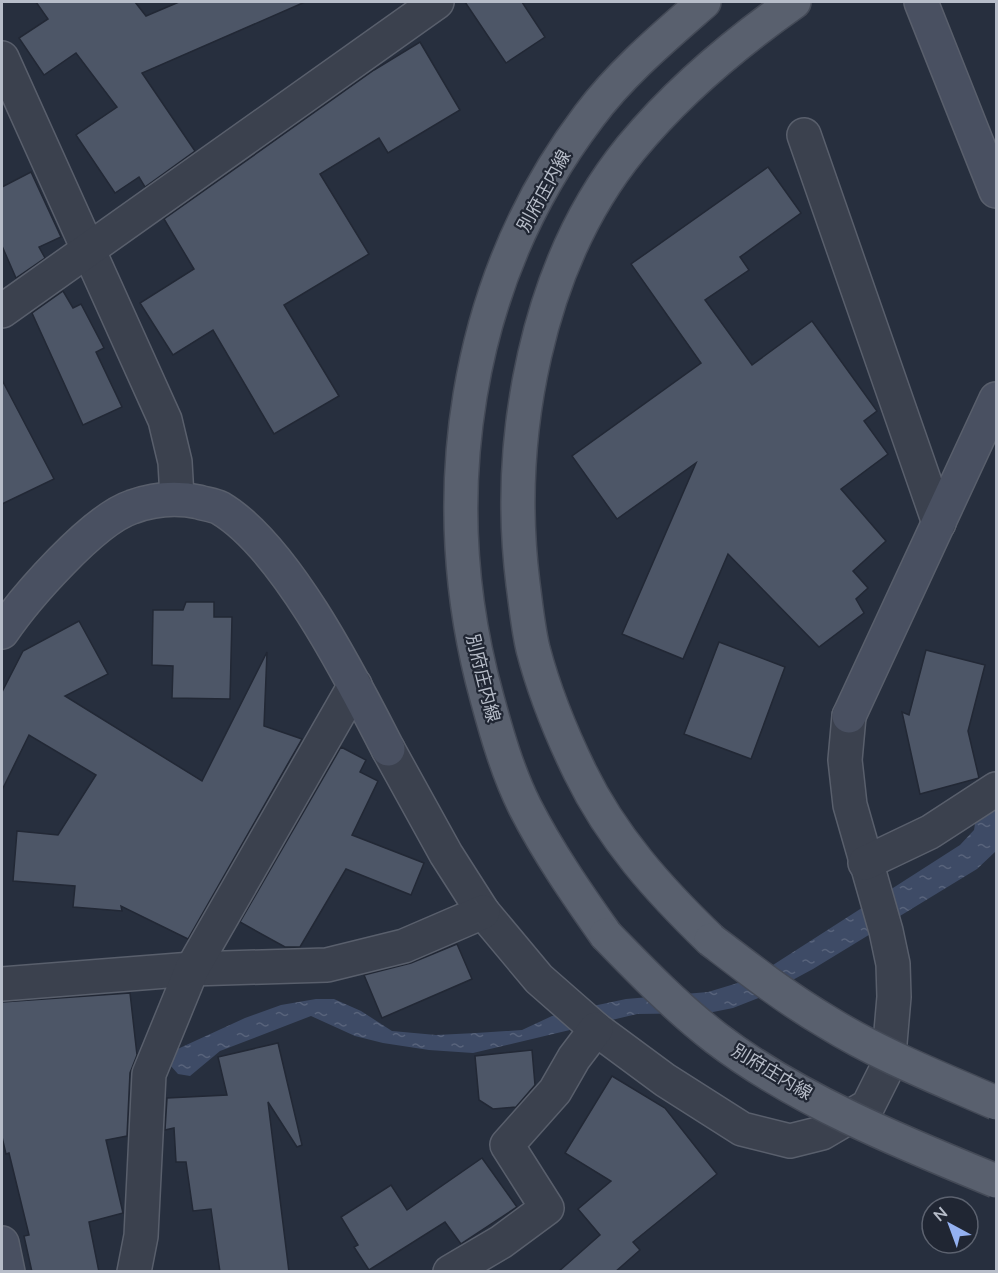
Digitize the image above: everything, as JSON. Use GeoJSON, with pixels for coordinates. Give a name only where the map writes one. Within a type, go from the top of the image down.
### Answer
{"type":"FeatureCollection","features":[{"type":"Feature","properties":{"kind":"main road","name":"別府庄内線"},"geometry":{"type":"LineString","coordinates":[[704,2],[645,54],[589,116],[544,185],[510,253],[483,327],[466,408],[459,482],[463,567],[475,655],[499,741],[524,805],[561,872],[606,935],[661,992],[710,1032],[785,1082],[862,1122],[996,1181]]}},
{"type":"Feature","properties":{"kind":"main road"},"geometry":{"type":"LineString","coordinates":[[794,2],[743,38],[681,93],[630,149],[590,210],[561,273],[538,339],[524,403],[518,474],[518,542],[533,648],[556,717],[581,774],[616,834],[662,892],[711,940],[767,983],[828,1023],[904,1062],[996,1102]]}},
{"type":"Feature","properties":{"kind":"street"},"geometry":{"type":"LineString","coordinates":[[2,310],[437,2]]}},
{"type":"Feature","properties":{"kind":"street"},"geometry":{"type":"LineString","coordinates":[[921,2],[996,192]]}},
{"type":"Feature","properties":{"kind":"street"},"geometry":{"type":"LineString","coordinates":[[2,58],[165,420],[175,462],[177,497]]}},
{"type":"Feature","properties":{"kind":"street"},"geometry":{"type":"LineString","coordinates":[[804,135],[939,523]]}},
{"type":"Feature","properties":{"kind":"street"},"geometry":{"type":"LineString","coordinates":[[2,632],[83,539],[130,507],[177,497],[219,507],[257,537],[294,585],[355,685],[446,854],[483,912],[539,979],[596,1029],[665,1080],[742,1129],[790,1141],[822,1133],[868,1106],[888,1066],[894,997],[893,964],[886,931],[850,805],[845,760],[849,716],[996,399]]}},
{"type":"Feature","properties":{"kind":"street"},"geometry":{"type":"LineString","coordinates":[[134,1272],[141,1236],[149,1074],[192,969],[355,685]]}},
{"type":"Feature","properties":{"kind":"street"},"geometry":{"type":"LineString","coordinates":[[865,863],[930,832],[996,789]]}},
{"type":"Feature","properties":{"kind":"street"},"geometry":{"type":"LineString","coordinates":[[2,984],[192,969],[327,965],[404,946],[483,912]]}},
{"type":"Feature","properties":{"kind":"street"},"geometry":{"type":"LineString","coordinates":[[450,1272],[501,1242],[547,1208],[507,1145],[555,1091],[574,1058],[596,1029]]}},
{"type":"Feature","properties":{"kind":"street"},"geometry":{"type":"LineString","coordinates":[[2,1243],[8,1272]]}},
{"type":"Feature","properties":{"kind":"water"},"geometry":{"type":"Polygon","coordinates":[[[996,804],[996,851],[977,869],[813,969],[761,997],[733,1008],[708,1013],[637,1014],[473,1053],[429,1050],[383,1043],[355,1036],[311,1016],[220,1051],[190,1076],[178,1074],[170,1065],[171,1052],[245,1018],[281,1005],[316,999],[334,999],[361,1011],[392,1031],[436,1035],[522,1030],[552,1016],[593,1006],[626,999],[708,992],[751,979],[960,845],[974,830],[976,818],[996,804]]]}},
{"type":"Feature","properties":{"kind":"building"},"geometry":{"type":"Polygon","coordinates":[[[36,2],[135,2],[146,16],[179,2],[305,2],[142,73],[195,151],[145,187],[139,177],[115,193],[76,135],[117,107],[76,53],[44,75],[19,38],[48,19],[36,2]]]}},
{"type":"Feature","properties":{"kind":"building"},"geometry":{"type":"Polygon","coordinates":[[[465,2],[522,2],[545,37],[506,63],[465,2]]]}},
{"type":"Feature","properties":{"kind":"building"},"geometry":{"type":"Polygon","coordinates":[[[420,42],[460,110],[388,153],[379,138],[320,174],[369,254],[284,305],[339,396],[274,434],[213,330],[173,355],[140,303],[194,269],[164,219],[374,70],[420,42]]]}},
{"type":"Feature","properties":{"kind":"building"},"geometry":{"type":"Polygon","coordinates":[[[768,167],[801,213],[740,257],[749,270],[705,300],[752,365],[812,321],[877,411],[864,421],[888,454],[841,489],[886,541],[853,571],[868,588],[856,599],[864,613],[819,647],[728,554],[683,659],[622,634],[696,463],[617,519],[572,456],[701,363],[631,264],[768,167]]]}},
{"type":"Feature","properties":{"kind":"building"},"geometry":{"type":"Polygon","coordinates":[[[31,172],[61,237],[39,247],[45,258],[16,278],[2,246],[2,187],[31,172]]]}},
{"type":"Feature","properties":{"kind":"building"},"geometry":{"type":"Polygon","coordinates":[[[63,291],[73,308],[81,304],[104,348],[96,352],[122,407],[83,425],[32,313],[63,291]]]}},
{"type":"Feature","properties":{"kind":"building"},"geometry":{"type":"Polygon","coordinates":[[[2,380],[54,479],[2,504],[2,380]]]}},
{"type":"Feature","properties":{"kind":"building"},"geometry":{"type":"Polygon","coordinates":[[[186,602],[214,602],[214,617],[232,617],[230,699],[172,698],[173,666],[152,665],[153,610],[183,610],[186,602]]]}},
{"type":"Feature","properties":{"kind":"building"},"geometry":{"type":"Polygon","coordinates":[[[79,621],[108,674],[65,696],[202,781],[267,652],[264,726],[302,739],[188,939],[121,906],[122,911],[73,907],[75,886],[13,881],[17,831],[58,835],[96,775],[29,735],[2,790],[2,692],[23,651],[79,621]]]}},
{"type":"Feature","properties":{"kind":"building"},"geometry":{"type":"Polygon","coordinates":[[[719,642],[785,667],[751,759],[684,734],[719,642]]]}},
{"type":"Feature","properties":{"kind":"building"},"geometry":{"type":"Polygon","coordinates":[[[926,650],[985,665],[968,731],[979,778],[920,794],[902,712],[909,715],[926,650]]]}},
{"type":"Feature","properties":{"kind":"building"},"geometry":{"type":"Polygon","coordinates":[[[341,747],[366,760],[360,772],[378,781],[352,835],[424,863],[411,895],[346,869],[300,947],[285,947],[240,922],[341,747]]]}},
{"type":"Feature","properties":{"kind":"building"},"geometry":{"type":"Polygon","coordinates":[[[457,944],[472,979],[382,1018],[364,975],[411,963],[457,944]]]}},
{"type":"Feature","properties":{"kind":"building"},"geometry":{"type":"Polygon","coordinates":[[[130,993],[137,1055],[130,1073],[127,1136],[106,1140],[123,1213],[89,1222],[99,1272],[32,1272],[24,1236],[29,1235],[9,1153],[6,1154],[2,1137],[2,1002],[130,993]]]}},
{"type":"Feature","properties":{"kind":"building"},"geometry":{"type":"Polygon","coordinates":[[[278,1043],[302,1145],[297,1147],[268,1102],[289,1272],[220,1272],[211,1209],[193,1211],[186,1162],[176,1162],[174,1128],[165,1130],[167,1098],[227,1095],[218,1057],[278,1043]]]}},
{"type":"Feature","properties":{"kind":"building"},"geometry":{"type":"Polygon","coordinates":[[[532,1050],[535,1085],[516,1107],[493,1109],[479,1100],[475,1056],[532,1050]]]}},
{"type":"Feature","properties":{"kind":"building"},"geometry":{"type":"Polygon","coordinates":[[[612,1076],[665,1108],[717,1174],[633,1242],[640,1250],[615,1272],[558,1272],[600,1235],[578,1209],[611,1181],[565,1153],[612,1076]]]}},
{"type":"Feature","properties":{"kind":"building"},"geometry":{"type":"Polygon","coordinates":[[[482,1158],[517,1207],[461,1244],[445,1222],[369,1270],[354,1247],[358,1245],[341,1217],[391,1185],[407,1210],[482,1158]]]}}]}
